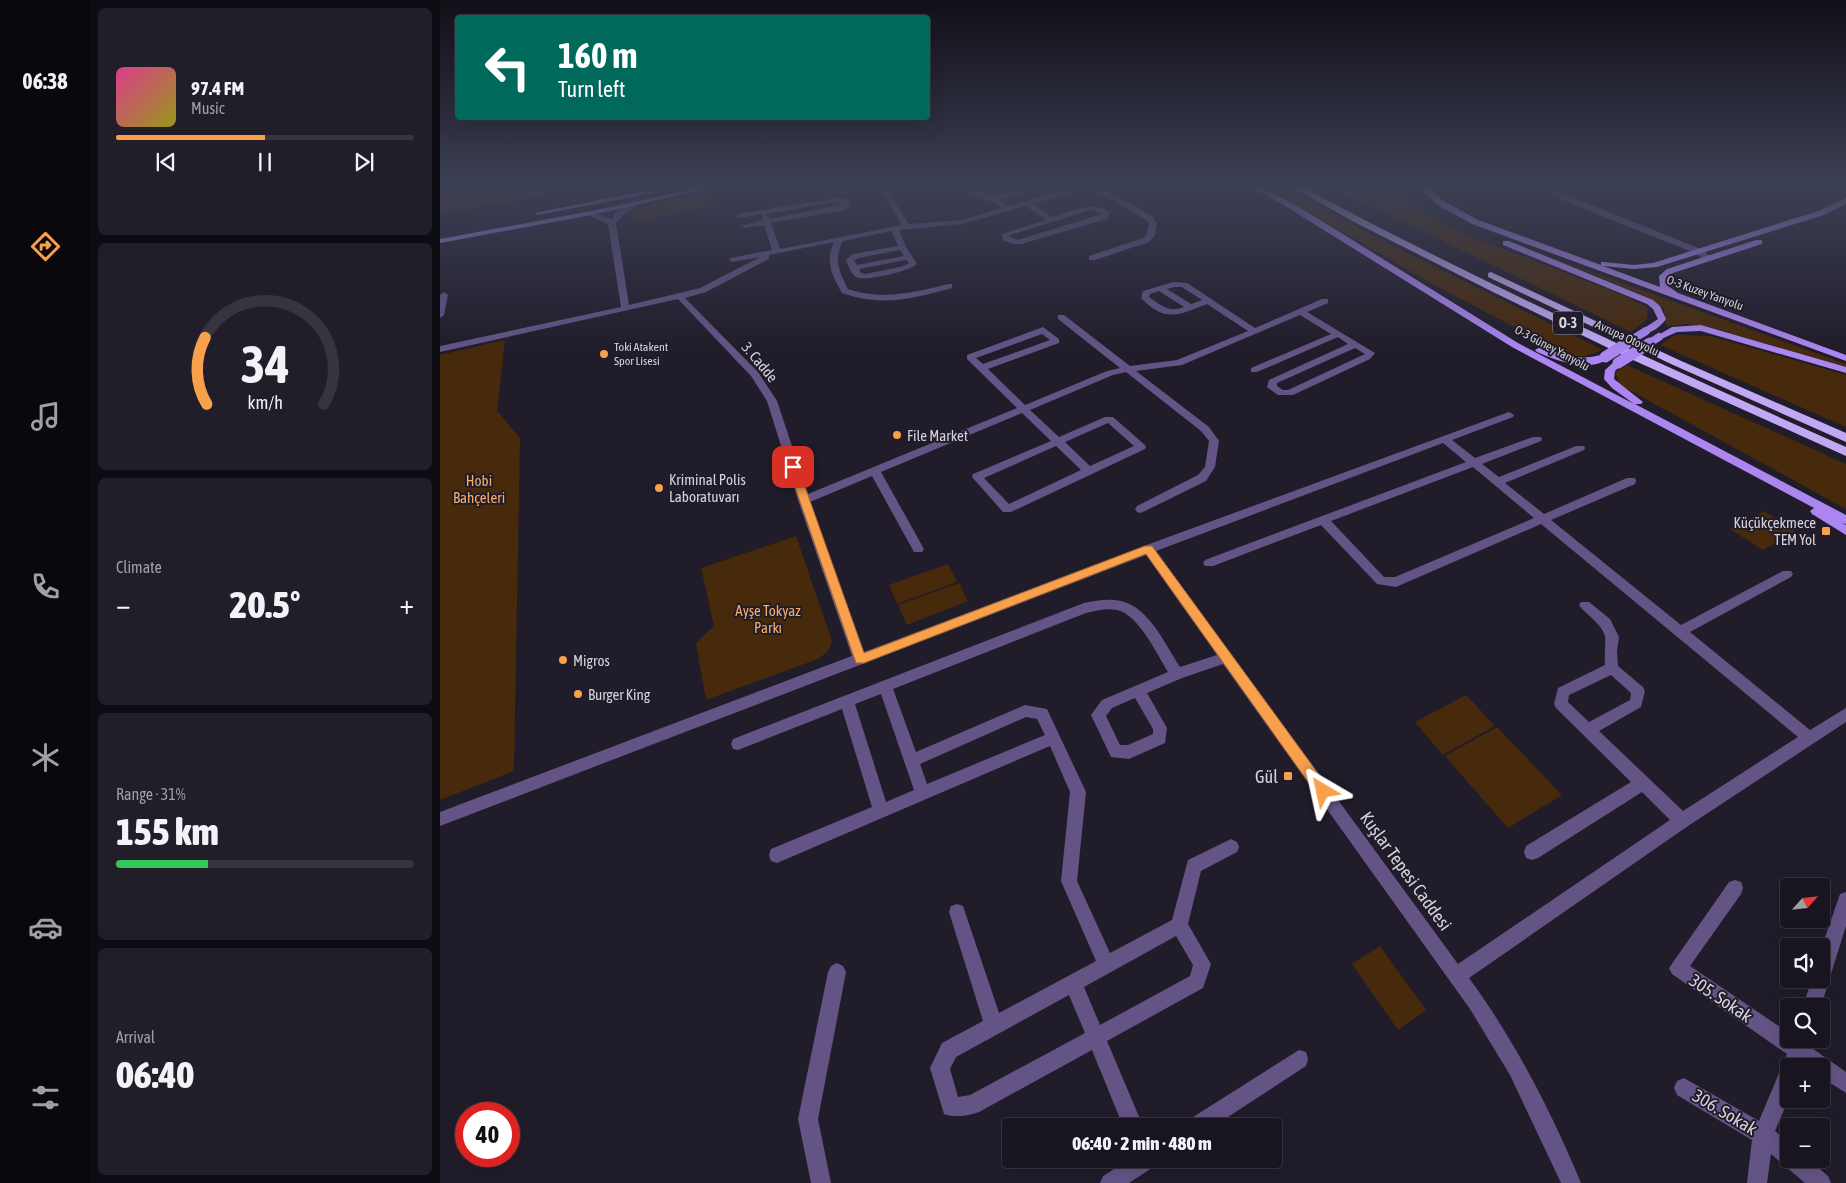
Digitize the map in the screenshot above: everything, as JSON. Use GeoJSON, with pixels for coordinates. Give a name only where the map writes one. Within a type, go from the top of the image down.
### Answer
{"type":"FeatureCollection","features":[{"type":"Feature","properties":{"kind":"highway","name":"Avrupa Otoyolu"},"geometry":{"type":"LineString","coordinates":[[1398,241],[1666,370],[1846,452]]}},
{"type":"Feature","properties":{"kind":"highway","name":"Avrupa Otoyolu"},"geometry":{"type":"LineString","coordinates":[[1422,241],[1547,302],[1846,438]]}},
{"type":"Feature","properties":{"kind":"main road","name":"O-3 Güney Yanyolu"},"geometry":{"type":"LineString","coordinates":[[1347,241],[1515,344],[1846,520]]}},
{"type":"Feature","properties":{"kind":"main road"},"geometry":{"type":"LineString","coordinates":[[1399,274],[1433,290],[1517,338],[1551,355],[1581,362],[1596,362],[1658,324],[1662,319],[1657,308],[1650,302],[1505,241]]}},
{"type":"Feature","properties":{"kind":"main road","name":"O-3 Kuzey Yanyolu"},"geometry":{"type":"LineString","coordinates":[[1526,241],[1846,358]]}},
{"type":"Feature","properties":{"kind":"main road"},"geometry":{"type":"LineString","coordinates":[[1546,249],[1595,263],[1634,267],[1654,265],[1731,241]]}},
{"type":"Feature","properties":{"kind":"main road"},"geometry":{"type":"LineString","coordinates":[[1682,298],[1664,287],[1663,276],[1670,271],[1761,241]]}},
{"type":"Feature","properties":{"kind":"main road"},"geometry":{"type":"LineString","coordinates":[[1721,454],[1615,386],[1609,378],[1610,370],[1659,337],[1675,329],[1701,328],[1846,370]]}},
{"type":"Feature","properties":{"kind":"main road"},"geometry":{"type":"LineString","coordinates":[[1795,494],[1831,523],[1846,531]]}},
{"type":"Feature","properties":{"kind":"street"},"geometry":{"type":"LineString","coordinates":[[615,241],[625,308]]}},
{"type":"Feature","properties":{"kind":"street"},"geometry":{"type":"LineString","coordinates":[[773,241],[777,252]]}},
{"type":"Feature","properties":{"kind":"street"},"geometry":{"type":"LineString","coordinates":[[733,260],[829,241]]}},
{"type":"Feature","properties":{"kind":"street"},"geometry":{"type":"LineString","coordinates":[[839,241],[832,252],[833,266],[845,291],[855,295],[885,300],[949,286]]}},
{"type":"Feature","properties":{"kind":"street"},"geometry":{"type":"LineString","coordinates":[[833,266],[909,258],[900,241]]}},
{"type":"Feature","properties":{"kind":"street"},"geometry":{"type":"LineString","coordinates":[[1092,258],[1142,241]]}},
{"type":"Feature","properties":{"kind":"street"},"geometry":{"type":"LineString","coordinates":[[1673,241],[1698,251],[1708,258]]}},
{"type":"Feature","properties":{"kind":"street"},"geometry":{"type":"LineString","coordinates":[[853,265],[850,260],[856,256],[902,247]]}},
{"type":"Feature","properties":{"kind":"street"},"geometry":{"type":"LineString","coordinates":[[440,350],[680,297],[703,290],[777,252]]}},
{"type":"Feature","properties":{"kind":"street"},"geometry":{"type":"LineString","coordinates":[[1208,301],[1177,313],[1166,313],[1144,298],[1146,293],[1160,288],[1173,284],[1184,285],[1254,331]]}},
{"type":"Feature","properties":{"kind":"street"},"geometry":{"type":"LineString","coordinates":[[1160,288],[1191,308]]}},
{"type":"Feature","properties":{"kind":"street"},"geometry":{"type":"LineString","coordinates":[[440,315],[444,295]]}},
{"type":"Feature","properties":{"kind":"street","name":"3. Cadde"},"geometry":{"type":"LineString","coordinates":[[680,297],[755,374],[772,401],[804,500],[860,659]]}},
{"type":"Feature","properties":{"kind":"street"},"geometry":{"type":"LineString","coordinates":[[804,500],[1110,373],[1127,369],[1179,363],[1324,301]]}},
{"type":"Feature","properties":{"kind":"street"},"geometry":{"type":"LineString","coordinates":[[1301,312],[1355,344],[1370,353],[1367,357],[1290,393],[1281,393],[1272,386],[1272,382],[1355,344]]}},
{"type":"Feature","properties":{"kind":"street"},"geometry":{"type":"LineString","coordinates":[[1061,317],[1206,429],[1214,440],[1210,467],[1202,478],[1141,509]]}},
{"type":"Feature","properties":{"kind":"street"},"geometry":{"type":"LineString","coordinates":[[982,368],[1056,341],[1043,330],[970,357],[982,368],[1026,408],[1088,472]]}},
{"type":"Feature","properties":{"kind":"street"},"geometry":{"type":"LineString","coordinates":[[1254,370],[1338,334]]}},
{"type":"Feature","properties":{"kind":"street"},"geometry":{"type":"LineString","coordinates":[[440,819],[1148,549],[1509,415]]}},
{"type":"Feature","properties":{"kind":"street"},"geometry":{"type":"LineString","coordinates":[[1109,419],[1141,446],[1007,509],[977,477],[1058,441],[1109,419]]}},
{"type":"Feature","properties":{"kind":"street"},"geometry":{"type":"LineString","coordinates":[[1209,563],[1537,438]]}},
{"type":"Feature","properties":{"kind":"street"},"geometry":{"type":"LineString","coordinates":[[1445,439],[1810,738]]}},
{"type":"Feature","properties":{"kind":"street"},"geometry":{"type":"LineString","coordinates":[[1497,482],[1580,448]]}},
{"type":"Feature","properties":{"kind":"street"},"geometry":{"type":"LineString","coordinates":[[875,471],[918,550]]}},
{"type":"Feature","properties":{"kind":"street"},"geometry":{"type":"LineString","coordinates":[[1323,520],[1381,581],[1396,582],[1631,481]]}},
{"type":"Feature","properties":{"kind":"street","name":"Kuşlar Tepesi Caddesi"},"geometry":{"type":"LineString","coordinates":[[1148,549],[1456,976],[1517,1068],[1556,1147],[1571,1183]]}},
{"type":"Feature","properties":{"kind":"street"},"geometry":{"type":"LineString","coordinates":[[1680,632],[1787,574]]}},
{"type":"Feature","properties":{"kind":"street"},"geometry":{"type":"LineString","coordinates":[[738,744],[1084,608],[1107,604],[1124,606],[1140,618],[1177,674]]}},
{"type":"Feature","properties":{"kind":"street"},"geometry":{"type":"LineString","coordinates":[[1585,605],[1606,623],[1612,637],[1610,652],[1612,668],[1638,691],[1636,703],[1588,730]]}},
{"type":"Feature","properties":{"kind":"street"},"geometry":{"type":"LineString","coordinates":[[1138,691],[1160,728],[1160,738],[1129,752],[1116,752],[1098,715],[1107,704],[1177,674],[1227,657]]}},
{"type":"Feature","properties":{"kind":"street"},"geometry":{"type":"LineString","coordinates":[[1612,668],[1563,692],[1562,704],[1682,821]]}},
{"type":"Feature","properties":{"kind":"street"},"geometry":{"type":"LineString","coordinates":[[885,686],[923,793]]}},
{"type":"Feature","properties":{"kind":"street"},"geometry":{"type":"LineString","coordinates":[[847,701],[881,811]]}},
{"type":"Feature","properties":{"kind":"street"},"geometry":{"type":"LineString","coordinates":[[911,761],[1025,711],[1042,713],[1078,792],[1069,881],[1106,964]]}},
{"type":"Feature","properties":{"kind":"street"},"geometry":{"type":"LineString","coordinates":[[1456,976],[1682,821],[1846,714]]}},
{"type":"Feature","properties":{"kind":"street"},"geometry":{"type":"LineString","coordinates":[[777,855],[1054,738]]}},
{"type":"Feature","properties":{"kind":"street"},"geometry":{"type":"LineString","coordinates":[[1532,852],[1643,783]]}},
{"type":"Feature","properties":{"kind":"street"},"geometry":{"type":"LineString","coordinates":[[1178,925],[1202,964],[1197,982],[972,1105],[951,1107],[940,1068],[949,1050],[1178,925],[1194,866],[1231,847]]}},
{"type":"Feature","properties":{"kind":"street","name":"305. Sokak"},"geometry":{"type":"LineString","coordinates":[[1736,888],[1678,968],[1798,1052],[1846,1083]]}},
{"type":"Feature","properties":{"kind":"street"},"geometry":{"type":"LineString","coordinates":[[1830,950],[1846,900]]}},
{"type":"Feature","properties":{"kind":"street"},"geometry":{"type":"LineString","coordinates":[[957,912],[994,1026]]}},
{"type":"Feature","properties":{"kind":"street"},"geometry":{"type":"LineString","coordinates":[[821,1183],[808,1119],[836,972]]}},
{"type":"Feature","properties":{"kind":"street"},"geometry":{"type":"LineString","coordinates":[[1073,982],[1130,1118]]}},
{"type":"Feature","properties":{"kind":"street"},"geometry":{"type":"LineString","coordinates":[[1209,1118],[1299,1059]]}},
{"type":"Feature","properties":{"kind":"street","name":"306. Sokak"},"geometry":{"type":"LineString","coordinates":[[1684,1088],[1763,1135],[1780,1149]]}},
{"type":"Feature","properties":{"kind":"street"},"geometry":{"type":"LineString","coordinates":[[1757,1183],[1763,1135],[1780,1095]]}},
{"type":"Feature","properties":{"kind":"street"},"geometry":{"type":"LineString","coordinates":[[1110,1183],[1133,1168]]}},
{"type":"Feature","properties":{"kind":"street"},"geometry":{"type":"LineString","coordinates":[[1803,1168],[1822,1183]]}},
{"type":"Feature","properties":{"kind":"green space"},"geometry":{"type":"Polygon","coordinates":[[[1359,241],[1384,241],[1603,350],[1586,356],[1570,356],[1432,284],[1359,241]]]}},
{"type":"Feature","properties":{"kind":"green space"},"geometry":{"type":"Polygon","coordinates":[[[1443,241],[1484,241],[1625,296],[1648,308],[1647,319],[1631,332],[1443,241]]]}},
{"type":"Feature","properties":{"kind":"green space"},"geometry":{"type":"Polygon","coordinates":[[[1567,263],[1846,364],[1846,367],[1710,327],[1686,324],[1666,326],[1664,308],[1649,298],[1567,263]]]}},
{"type":"Feature","properties":{"kind":"green space"},"geometry":{"type":"Polygon","coordinates":[[[1676,335],[1710,336],[1846,375],[1846,427],[1660,345],[1676,335]]]}},
{"type":"Feature","properties":{"kind":"green space","name":"Hobi Bahçeleri"},"geometry":{"type":"Polygon","coordinates":[[[505,340],[497,411],[520,438],[514,771],[440,800],[440,355],[505,340]]]}},
{"type":"Feature","properties":{"kind":"green space"},"geometry":{"type":"Polygon","coordinates":[[[1627,365],[1846,464],[1846,509],[1620,385],[1615,372],[1627,365]]]}},
{"type":"Feature","properties":{"kind":"green space"},"geometry":{"type":"Polygon","coordinates":[[[1764,511],[1796,532],[1763,550],[1730,529],[1764,511]]]}},
{"type":"Feature","properties":{"kind":"green space","name":"Ayşe Tokyaz Parkı"},"geometry":{"type":"Polygon","coordinates":[[[796,536],[832,641],[828,651],[818,659],[706,700],[696,643],[714,626],[701,568],[796,536]]]}},
{"type":"Feature","properties":{"kind":"green space"},"geometry":{"type":"Polygon","coordinates":[[[948,564],[957,582],[897,604],[889,585],[948,564]]]}},
{"type":"Feature","properties":{"kind":"green space"},"geometry":{"type":"Polygon","coordinates":[[[959,583],[968,601],[907,625],[898,605],[959,583]]]}},
{"type":"Feature","properties":{"kind":"green space"},"geometry":{"type":"Polygon","coordinates":[[[1466,695],[1495,726],[1443,755],[1415,722],[1466,695]]]}},
{"type":"Feature","properties":{"kind":"green space"},"geometry":{"type":"Polygon","coordinates":[[[1497,727],[1562,795],[1508,828],[1445,756],[1497,727]]]}},
{"type":"Feature","properties":{"kind":"green space"},"geometry":{"type":"Polygon","coordinates":[[[1380,946],[1426,1010],[1398,1030],[1352,964],[1380,946]]]}},
{"type":"Feature","properties":{"kind":"place","name":"Toki Atakent Spor Lisesi"},"geometry":{"type":"Point","coordinates":[604,354]}},
{"type":"Feature","properties":{"kind":"place","name":"File Market"},"geometry":{"type":"Point","coordinates":[897,435]}},
{"type":"Feature","properties":{"kind":"place","name":"Kriminal Polis Laboratuvarı"},"geometry":{"type":"Point","coordinates":[659,488]}},
{"type":"Feature","properties":{"kind":"place","name":"Küçükçekmece TEM Yol"},"geometry":{"type":"Point","coordinates":[1826,531]}},
{"type":"Feature","properties":{"kind":"place","name":"Migros"},"geometry":{"type":"Point","coordinates":[563,660]}},
{"type":"Feature","properties":{"kind":"place","name":"Burger King"},"geometry":{"type":"Point","coordinates":[578,694]}},
{"type":"Feature","properties":{"kind":"place","name":"Gül"},"geometry":{"type":"Point","coordinates":[1288,776]}},
{"type":"Feature","properties":{"kind":"route"},"geometry":{"type":"LineString","coordinates":[[793,467],[860,659],[1148,549],[1323,791]]}}]}
